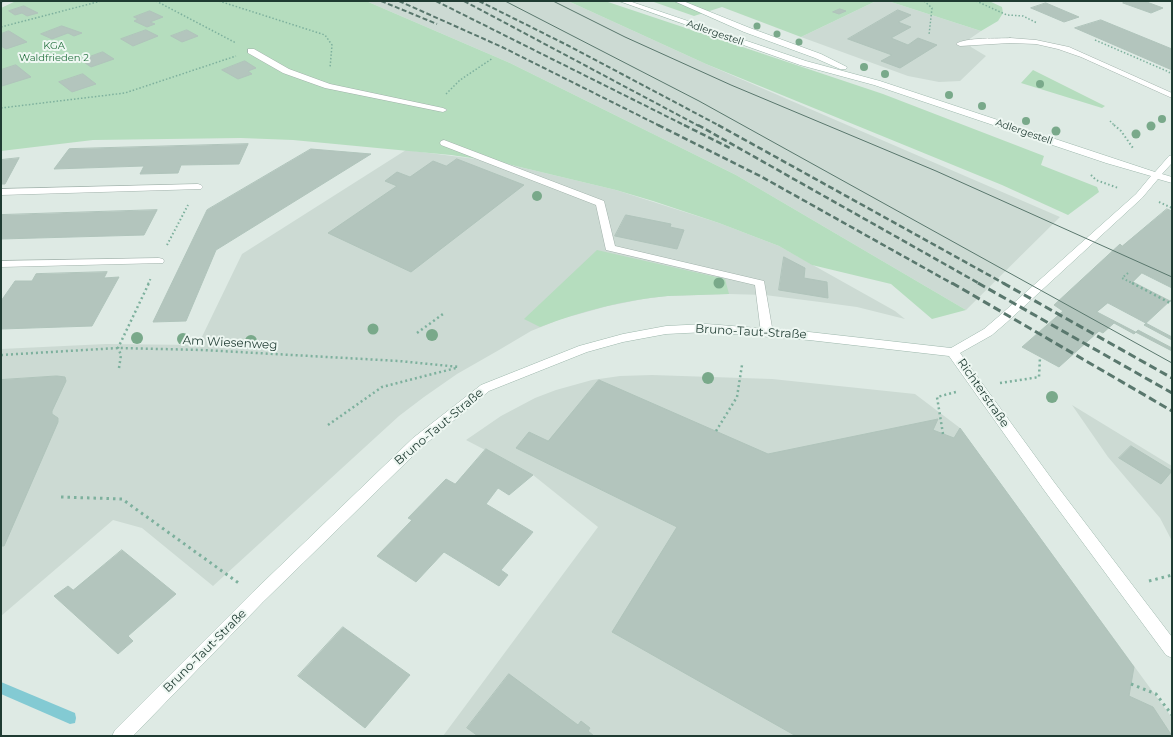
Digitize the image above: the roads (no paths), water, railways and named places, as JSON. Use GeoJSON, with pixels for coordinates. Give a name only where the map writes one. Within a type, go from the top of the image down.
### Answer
{"type":"FeatureCollection","features":[{"type":"Feature","properties":{"kind":"street","name":"Adlergestell"},"geometry":{"type":"LineString","coordinates":[[622,1],[803,63],[877,83],[1155,176],[1172,180]]}},
{"type":"Feature","properties":{"kind":"street","name":"Adlergestell"},"geometry":{"type":"LineString","coordinates":[[677,1],[747,30],[818,56],[877,83]]}},
{"type":"Feature","properties":{"kind":"street"},"geometry":{"type":"LineString","coordinates":[[960,44],[1010,40],[1036,42],[1060,47],[1078,53],[1172,96]]}},
{"type":"Feature","properties":{"kind":"street"},"geometry":{"type":"LineString","coordinates":[[251,51],[286,71],[328,86],[443,110]]}},
{"type":"Feature","properties":{"kind":"street"},"geometry":{"type":"LineString","coordinates":[[444,143],[601,203],[610,248],[760,283],[767,332]]}},
{"type":"Feature","properties":{"kind":"street","name":"Richterstraße"},"geometry":{"type":"LineString","coordinates":[[1172,158],[1139,196],[1111,223],[1002,320],[988,332],[953,352],[1049,486],[1172,650]]}},
{"type":"Feature","properties":{"kind":"street"},"geometry":{"type":"LineString","coordinates":[[1,192],[198,187]]}},
{"type":"Feature","properties":{"kind":"street"},"geometry":{"type":"LineString","coordinates":[[1,264],[159,261]]}},
{"type":"Feature","properties":{"kind":"street","name":"Bruno-Taut-Straße"},"geometry":{"type":"LineString","coordinates":[[120,736],[258,597],[418,442],[485,388],[583,349],[623,338],[666,330],[706,328],[767,332],[953,352]]}},
{"type":"Feature","properties":{"kind":"waterway"},"geometry":{"type":"LineString","coordinates":[[1,688],[70,718]]}},
{"type":"Feature","properties":{"kind":"tram line"},"geometry":{"type":"LineString","coordinates":[[505,1],[699,101],[1172,363]]}},
{"type":"Feature","properties":{"kind":"tram line"},"geometry":{"type":"LineString","coordinates":[[553,1],[625,37],[731,85],[936,171],[1172,277]]}},
{"type":"Feature","properties":{"kind":"railway"},"geometry":{"type":"LineString","coordinates":[[381,1],[437,24]]}},
{"type":"Feature","properties":{"kind":"railway"},"geometry":{"type":"LineString","coordinates":[[399,1],[502,47],[762,177],[953,284]]}},
{"type":"Feature","properties":{"kind":"railway"},"geometry":{"type":"LineString","coordinates":[[436,1],[730,148]]}},
{"type":"Feature","properties":{"kind":"railway"},"geometry":{"type":"LineString","coordinates":[[464,1],[699,126]]}},
{"type":"Feature","properties":{"kind":"railway"},"geometry":{"type":"LineString","coordinates":[[479,1],[567,45],[720,126]]}},
{"type":"Feature","properties":{"kind":"railway"},"geometry":{"type":"LineString","coordinates":[[698,125],[980,284]]}},
{"type":"Feature","properties":{"kind":"railway"},"geometry":{"type":"LineString","coordinates":[[718,125],[1005,284]]}},
{"type":"Feature","properties":{"kind":"railway"},"geometry":{"type":"LineString","coordinates":[[952,283],[1172,411]]}},
{"type":"Feature","properties":{"kind":"railway"},"geometry":{"type":"LineString","coordinates":[[978,283],[1172,393]]}},
{"type":"Feature","properties":{"kind":"railway"},"geometry":{"type":"LineString","coordinates":[[1003,283],[1172,378]]}},
{"type":"Feature","properties":{"kind":"park label","name":"KGA Waldfrieden 2"},"geometry":{"type":"Point","coordinates":[54,52]}}]}
